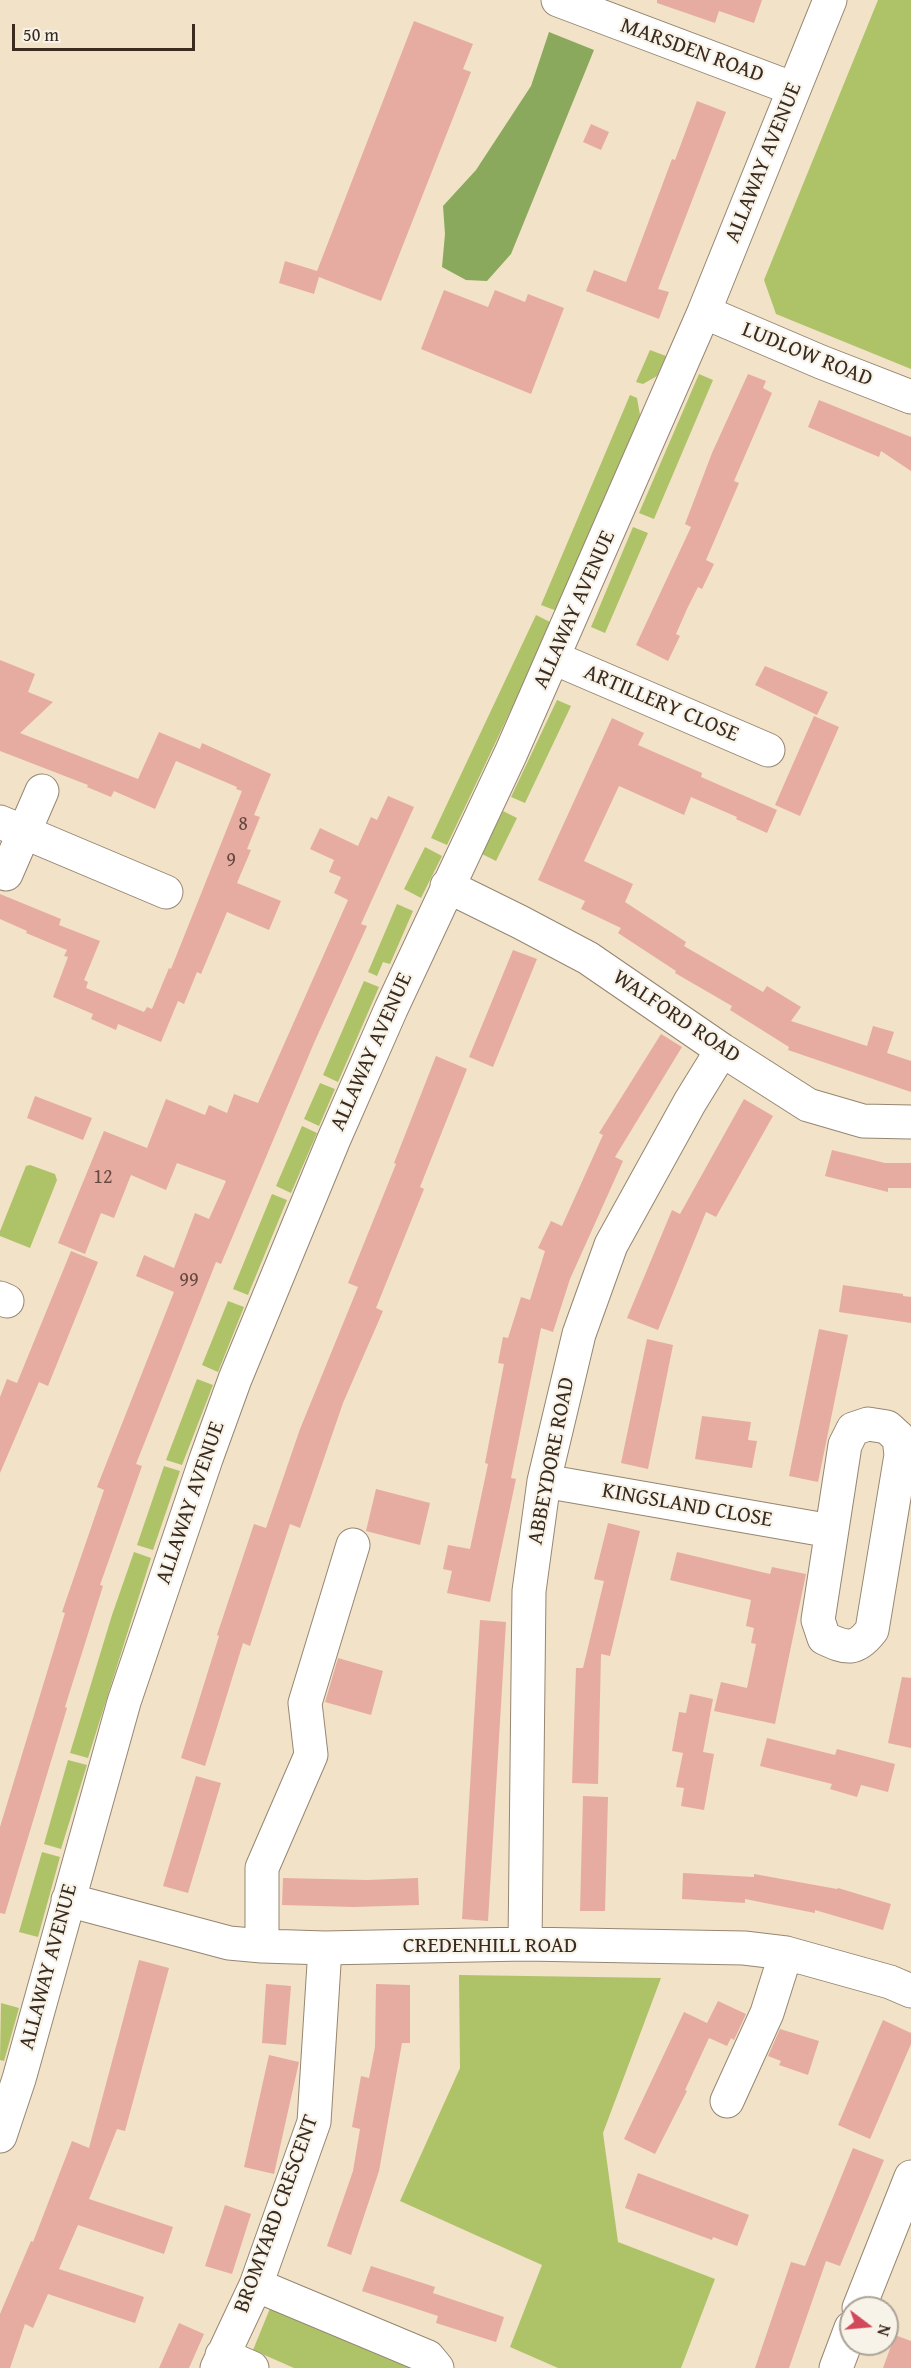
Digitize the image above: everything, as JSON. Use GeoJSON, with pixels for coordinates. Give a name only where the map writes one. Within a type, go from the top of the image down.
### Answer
{"type":"FeatureCollection","features":[{"type":"Feature","properties":{"kind":"street","name":"MARSDEN ROAD"},"geometry":{"type":"LineString","coordinates":[[558,0],[591,6],[794,89]]}},
{"type":"Feature","properties":{"kind":"street","name":"ALLAWAY AVENUE"},"geometry":{"type":"LineString","coordinates":[[0,2136],[127,1692],[199,1478],[232,1389],[334,1139],[447,886],[554,658],[704,312],[830,0]]}},
{"type":"Feature","properties":{"kind":"street","name":"LUDLOW ROAD"},"geometry":{"type":"LineString","coordinates":[[704,312],[821,362],[911,397]]}},
{"type":"Feature","properties":{"kind":"street","name":"ARTILLERY CLOSE"},"geometry":{"type":"LineString","coordinates":[[554,658],[768,750]]}},
{"type":"Feature","properties":{"kind":"street"},"geometry":{"type":"LineString","coordinates":[[6,874],[12,827],[42,791]]}},
{"type":"Feature","properties":{"kind":"street"},"geometry":{"type":"LineString","coordinates":[[12,827],[165,892]]}},
{"type":"Feature","properties":{"kind":"street","name":"WALFORD ROAD"},"geometry":{"type":"LineString","coordinates":[[447,886],[588,958],[722,1050],[808,1105],[863,1121],[911,1122]]}},
{"type":"Feature","properties":{"kind":"street","name":"ABBEYDORE ROAD"},"geometry":{"type":"LineString","coordinates":[[525,1944],[529,1591],[544,1481],[579,1334],[611,1245],[690,1102],[722,1050]]}},
{"type":"Feature","properties":{"kind":"street"},"geometry":{"type":"LineString","coordinates":[[868,1424],[887,1427],[899,1438],[901,1455],[872,1630],[862,1643],[849,1646],[836,1644],[824,1638],[818,1620],[831,1531],[845,1445],[853,1429],[868,1424]]}},
{"type":"Feature","properties":{"kind":"street","name":"KINGSLAND CLOSE"},"geometry":{"type":"LineString","coordinates":[[544,1481],[831,1531]]}},
{"type":"Feature","properties":{"kind":"street"},"geometry":{"type":"LineString","coordinates":[[262,1946],[262,1868],[311,1755],[305,1703],[353,1545]]}},
{"type":"Feature","properties":{"kind":"street","name":"CREDENHILL ROAD"},"geometry":{"type":"LineString","coordinates":[[68,1900],[229,1943],[325,1948],[525,1944],[744,1948],[786,1953],[890,1982],[911,1991]]}},
{"type":"Feature","properties":{"kind":"street","name":"BROMYARD CRESCENT"},"geometry":{"type":"LineString","coordinates":[[220,2362],[256,2285],[314,2122],[325,1948]]}},
{"type":"Feature","properties":{"kind":"street"},"geometry":{"type":"LineString","coordinates":[[727,2101],[767,2013],[786,1953]]}},
{"type":"Feature","properties":{"kind":"street"},"geometry":{"type":"LineString","coordinates":[[865,2296],[902,2221],[911,2177]]}},
{"type":"Feature","properties":{"kind":"street"},"geometry":{"type":"LineString","coordinates":[[256,2285],[428,2357],[437,2368]]}},
{"type":"Feature","properties":{"kind":"street"},"geometry":{"type":"LineString","coordinates":[[220,2362],[252,2368]]}},
{"type":"Feature","properties":{"kind":"green space"},"geometry":{"type":"Polygon","coordinates":[[[878,0],[911,0],[911,369],[776,314],[764,280],[878,0]]]}},
{"type":"Feature","properties":{"kind":"green space"},"geometry":{"type":"Polygon","coordinates":[[[549,32],[594,50],[511,254],[487,281],[466,280],[442,267],[445,234],[443,206],[476,170],[531,86],[549,32]]]}},
{"type":"Feature","properties":{"kind":"green space"},"geometry":{"type":"Polygon","coordinates":[[[650,350],[666,356],[657,376],[643,384],[636,382],[650,350]]]}},
{"type":"Feature","properties":{"kind":"green space"},"geometry":{"type":"Polygon","coordinates":[[[699,374],[713,380],[654,519],[639,513],[699,374]]]}},
{"type":"Feature","properties":{"kind":"green space"},"geometry":{"type":"Polygon","coordinates":[[[630,395],[637,398],[640,415],[557,611],[541,605],[630,395]]]}},
{"type":"Feature","properties":{"kind":"green space"},"geometry":{"type":"Polygon","coordinates":[[[633,527],[648,533],[605,633],[591,627],[633,527]]]}},
{"type":"Feature","properties":{"kind":"green space"},"geometry":{"type":"Polygon","coordinates":[[[536,615],[552,623],[447,845],[431,838],[536,615]]]}},
{"type":"Feature","properties":{"kind":"green space"},"geometry":{"type":"Polygon","coordinates":[[[557,700],[571,706],[525,803],[511,797],[557,700]]]}},
{"type":"Feature","properties":{"kind":"green space"},"geometry":{"type":"Polygon","coordinates":[[[503,811],[517,818],[496,861],[482,854],[503,811]]]}},
{"type":"Feature","properties":{"kind":"green space"},"geometry":{"type":"Polygon","coordinates":[[[425,847],[442,856],[421,898],[404,889],[425,847]]]}},
{"type":"Feature","properties":{"kind":"green space"},"geometry":{"type":"Polygon","coordinates":[[[397,904],[413,911],[390,964],[383,962],[377,976],[368,972],[397,904]]]}},
{"type":"Feature","properties":{"kind":"green space"},"geometry":{"type":"Polygon","coordinates":[[[364,981],[379,987],[338,1082],[323,1075],[364,981]]]}},
{"type":"Feature","properties":{"kind":"green space"},"geometry":{"type":"Polygon","coordinates":[[[320,1083],[335,1089],[319,1126],[304,1119],[320,1083]]]}},
{"type":"Feature","properties":{"kind":"green space"},"geometry":{"type":"Polygon","coordinates":[[[302,1126],[317,1133],[291,1193],[276,1186],[302,1126]]]}},
{"type":"Feature","properties":{"kind":"green space"},"geometry":{"type":"Polygon","coordinates":[[[30,1165],[55,1174],[57,1180],[30,1248],[0,1236],[0,1231],[26,1166],[30,1165]]]}},
{"type":"Feature","properties":{"kind":"green space"},"geometry":{"type":"Polygon","coordinates":[[[272,1194],[287,1200],[248,1295],[233,1289],[272,1194]]]}},
{"type":"Feature","properties":{"kind":"green space"},"geometry":{"type":"Polygon","coordinates":[[[228,1301],[244,1307],[218,1372],[202,1365],[228,1301]]]}},
{"type":"Feature","properties":{"kind":"green space"},"geometry":{"type":"Polygon","coordinates":[[[197,1379],[213,1385],[182,1465],[166,1460],[197,1379]]]}},
{"type":"Feature","properties":{"kind":"green space"},"geometry":{"type":"Polygon","coordinates":[[[164,1466],[180,1471],[153,1550],[137,1545],[164,1466]]]}},
{"type":"Feature","properties":{"kind":"green space"},"geometry":{"type":"Polygon","coordinates":[[[134,1552],[151,1558],[88,1758],[70,1753],[112,1615],[134,1552]]]}},
{"type":"Feature","properties":{"kind":"green space"},"geometry":{"type":"Polygon","coordinates":[[[68,1760],[87,1765],[61,1849],[44,1844],[68,1760]]]}},
{"type":"Feature","properties":{"kind":"green space"},"geometry":{"type":"Polygon","coordinates":[[[42,1852],[60,1857],[38,1937],[19,1932],[42,1852]]]}},
{"type":"Feature","properties":{"kind":"green space"},"geometry":{"type":"Polygon","coordinates":[[[459,1975],[661,1978],[603,2133],[618,2242],[715,2279],[681,2368],[558,2368],[510,2347],[542,2265],[400,2201],[460,2068],[459,1975]]]}},
{"type":"Feature","properties":{"kind":"green space"},"geometry":{"type":"Polygon","coordinates":[[[1,2003],[19,2008],[4,2061],[0,2060],[1,2003]]]}},
{"type":"Feature","properties":{"kind":"green space"},"geometry":{"type":"Polygon","coordinates":[[[271,2306],[418,2368],[294,2368],[253,2350],[271,2306]]]}},
{"type":"Feature","properties":{"kind":"building"},"geometry":{"type":"Polygon","coordinates":[[[657,0],[762,0],[754,23],[719,11],[715,23],[657,3],[657,0]]]}},
{"type":"Feature","properties":{"kind":"building"},"geometry":{"type":"Polygon","coordinates":[[[414,21],[473,44],[463,69],[471,72],[381,301],[319,277],[314,294],[279,283],[285,261],[317,271],[414,21]]]}},
{"type":"Feature","properties":{"kind":"building"},"geometry":{"type":"Polygon","coordinates":[[[697,101],[726,112],[658,289],[669,292],[659,319],[586,291],[594,270],[626,282],[672,159],[675,160],[697,101]]]}},
{"type":"Feature","properties":{"kind":"building"},"geometry":{"type":"Polygon","coordinates":[[[591,124],[609,132],[601,150],[583,142],[591,124]]]}},
{"type":"Feature","properties":{"kind":"building"},"geometry":{"type":"Polygon","coordinates":[[[444,290],[488,307],[495,290],[525,302],[528,294],[564,308],[531,394],[421,349],[444,290]]]}},
{"type":"Feature","properties":{"kind":"building"},"geometry":{"type":"Polygon","coordinates":[[[748,374],[766,381],[763,388],[772,393],[734,481],[739,483],[706,560],[714,564],[702,589],[698,587],[687,609],[676,634],[680,636],[668,661],[636,645],[691,527],[685,524],[712,453],[748,374]]]}},
{"type":"Feature","properties":{"kind":"building"},"geometry":{"type":"Polygon","coordinates":[[[819,400],[911,437],[911,471],[881,451],[879,457],[808,427],[819,400]]]}},
{"type":"Feature","properties":{"kind":"building"},"geometry":{"type":"Polygon","coordinates":[[[0,660],[35,674],[28,692],[53,702],[20,733],[138,779],[159,732],[200,749],[202,743],[271,774],[254,815],[260,817],[247,849],[251,850],[237,883],[281,901],[269,930],[227,912],[201,974],[197,972],[184,1004],[178,1001],[161,1042],[118,1024],[116,1030],[91,1019],[93,1014],[53,997],[68,957],[64,956],[67,950],[0,919],[0,894],[61,919],[59,925],[100,941],[84,980],[88,982],[86,988],[144,1012],[147,1007],[152,1009],[169,968],[171,969],[242,791],[176,761],[155,809],[114,791],[111,797],[87,787],[88,785],[0,751],[0,660]]]}},
{"type":"Feature","properties":{"kind":"building"},"geometry":{"type":"Polygon","coordinates":[[[765,666],[828,692],[817,715],[755,685],[765,666]]]}},
{"type":"Feature","properties":{"kind":"building"},"geometry":{"type":"Polygon","coordinates":[[[814,716],[839,727],[800,816],[775,805],[814,716]]]}},
{"type":"Feature","properties":{"kind":"building"},"geometry":{"type":"Polygon","coordinates":[[[612,718],[644,733],[638,745],[702,773],[701,777],[777,810],[767,833],[691,797],[684,815],[619,786],[584,861],[633,884],[625,902],[686,942],[684,946],[763,992],[767,986],[801,1007],[791,1021],[867,1046],[873,1026],[894,1032],[887,1053],[911,1061],[911,1092],[788,1050],[789,1047],[730,1010],[732,1006],[675,973],[676,971],[618,933],[621,928],[581,909],[585,901],[538,880],[612,718]]]}},
{"type":"Feature","properties":{"kind":"building"},"geometry":{"type":"Polygon","coordinates":[[[388,796],[414,807],[361,924],[367,926],[314,1043],[221,1264],[216,1262],[136,1464],[142,1466],[100,1585],[103,1586],[5,1914],[0,1913],[0,1827],[65,1613],[62,1612],[104,1490],[97,1487],[174,1292],[136,1276],[144,1255],[174,1268],[195,1213],[209,1219],[226,1181],[177,1163],[166,1190],[131,1175],[114,1218],[101,1213],[85,1254],[58,1243],[104,1131],[147,1148],[166,1099],[205,1115],[209,1105],[227,1113],[234,1094],[258,1103],[348,900],[334,893],[341,877],[329,872],[334,860],[310,849],[320,828],[358,846],[371,817],[377,820],[388,796]]]}},
{"type":"Feature","properties":{"kind":"building"},"geometry":{"type":"Polygon","coordinates":[[[513,950],[537,959],[493,1067],[469,1057],[513,950]]]}},
{"type":"Feature","properties":{"kind":"building"},"geometry":{"type":"Polygon","coordinates":[[[661,1034],[682,1047],[615,1157],[623,1161],[570,1279],[553,1332],[541,1328],[511,1478],[516,1479],[490,1602],[447,1593],[452,1571],[443,1569],[448,1545],[470,1549],[488,1464],[485,1463],[504,1364],[498,1363],[503,1337],[508,1338],[521,1297],[530,1300],[545,1251],[538,1248],[551,1221],[562,1226],[603,1135],[599,1133],[661,1034]]]}},
{"type":"Feature","properties":{"kind":"building"},"geometry":{"type":"Polygon","coordinates":[[[436,1056],[467,1069],[420,1187],[424,1189],[376,1308],[383,1311],[343,1403],[300,1528],[290,1524],[250,1646],[243,1643],[205,1766],[181,1758],[219,1636],[217,1635],[254,1524],[266,1528],[300,1429],[358,1287],[348,1283],[436,1056]]]}},
{"type":"Feature","properties":{"kind":"building"},"geometry":{"type":"Polygon","coordinates":[[[35,1096],[92,1118],[83,1140],[27,1118],[35,1096]]]}},
{"type":"Feature","properties":{"kind":"building"},"geometry":{"type":"Polygon","coordinates":[[[744,1099],[773,1116],[716,1217],[706,1212],[658,1330],[627,1318],[672,1210],[680,1214],[744,1099]]]}},
{"type":"Feature","properties":{"kind":"building"},"geometry":{"type":"Polygon","coordinates":[[[832,1150],[885,1163],[911,1163],[911,1188],[888,1188],[888,1192],[825,1176],[832,1150]]]}},
{"type":"Feature","properties":{"kind":"building"},"geometry":{"type":"Polygon","coordinates":[[[71,1251],[98,1262],[48,1386],[39,1382],[0,1473],[0,1397],[7,1379],[17,1383],[71,1251]]]}},
{"type":"Feature","properties":{"kind":"building"},"geometry":{"type":"Polygon","coordinates":[[[843,1285],[911,1297],[911,1323],[839,1312],[843,1285]]]}},
{"type":"Feature","properties":{"kind":"building"},"geometry":{"type":"Polygon","coordinates":[[[819,1329],[848,1335],[818,1482],[789,1476],[819,1329]]]}},
{"type":"Feature","properties":{"kind":"building"},"geometry":{"type":"Polygon","coordinates":[[[647,1339],[673,1345],[648,1469],[621,1463],[647,1339]]]}},
{"type":"Feature","properties":{"kind":"building"},"geometry":{"type":"Polygon","coordinates":[[[702,1416],[751,1422],[748,1440],[757,1441],[752,1468],[695,1459],[702,1416]]]}},
{"type":"Feature","properties":{"kind":"building"},"geometry":{"type":"Polygon","coordinates":[[[376,1489],[430,1503],[420,1545],[366,1531],[376,1489]]]}},
{"type":"Feature","properties":{"kind":"building"},"geometry":{"type":"Polygon","coordinates":[[[608,1523],[640,1531],[610,1656],[601,1654],[598,1784],[572,1783],[576,1668],[583,1668],[604,1581],[594,1579],[608,1523]]]}},
{"type":"Feature","properties":{"kind":"building"},"geometry":{"type":"Polygon","coordinates":[[[677,1552],[770,1574],[772,1567],[806,1574],[775,1724],[714,1711],[721,1682],[747,1688],[756,1644],[751,1643],[754,1628],[746,1626],[751,1600],[670,1580],[677,1552]]]}},
{"type":"Feature","properties":{"kind":"building"},"geometry":{"type":"Polygon","coordinates":[[[480,1620],[506,1622],[488,1921],[462,1919],[480,1620]]]}},
{"type":"Feature","properties":{"kind":"building"},"geometry":{"type":"Polygon","coordinates":[[[338,1658],[383,1671],[371,1715],[325,1702],[338,1658]]]}},
{"type":"Feature","properties":{"kind":"building"},"geometry":{"type":"Polygon","coordinates":[[[902,1677],[911,1678],[911,1748],[888,1743],[902,1677]]]}},
{"type":"Feature","properties":{"kind":"building"},"geometry":{"type":"Polygon","coordinates":[[[690,1694],[713,1699],[703,1752],[714,1754],[704,1810],[681,1806],[684,1788],[676,1787],[683,1753],[672,1751],[679,1712],[686,1713],[690,1694]]]}},
{"type":"Feature","properties":{"kind":"building"},"geometry":{"type":"Polygon","coordinates":[[[767,1738],[835,1755],[837,1749],[895,1764],[888,1792],[861,1785],[857,1797],[830,1789],[832,1784],[760,1766],[767,1738]]]}},
{"type":"Feature","properties":{"kind":"building"},"geometry":{"type":"Polygon","coordinates":[[[196,1776],[221,1783],[188,1893],[163,1886],[196,1776]]]}},
{"type":"Feature","properties":{"kind":"building"},"geometry":{"type":"Polygon","coordinates":[[[583,1796],[608,1797],[605,1911],[580,1911],[583,1796]]]}},
{"type":"Feature","properties":{"kind":"building"},"geometry":{"type":"Polygon","coordinates":[[[683,1873],[754,1877],[754,1874],[838,1888],[891,1904],[883,1930],[815,1910],[815,1913],[745,1899],[745,1903],[682,1899],[683,1873]]]}},
{"type":"Feature","properties":{"kind":"building"},"geometry":{"type":"Polygon","coordinates":[[[283,1878],[367,1880],[418,1878],[419,1905],[354,1907],[282,1905],[283,1878]]]}},
{"type":"Feature","properties":{"kind":"building"},"geometry":{"type":"Polygon","coordinates":[[[139,1960],[169,1968],[125,2131],[117,2129],[89,2199],[173,2227],[164,2254],[78,2225],[59,2269],[144,2297],[135,2323],[48,2294],[33,2328],[25,2324],[10,2368],[0,2368],[0,2314],[31,2241],[33,2242],[72,2141],[89,2148],[139,1960]]]}},
{"type":"Feature","properties":{"kind":"building"},"geometry":{"type":"Polygon","coordinates":[[[266,1984],[291,1986],[286,2045],[262,2043],[266,1984]]]}},
{"type":"Feature","properties":{"kind":"building"},"geometry":{"type":"Polygon","coordinates":[[[376,1984],[410,1985],[410,2043],[402,2043],[379,2171],[351,2255],[327,2246],[353,2171],[360,2129],[352,2127],[361,2076],[369,2078],[375,2047],[376,1984]]]}},
{"type":"Feature","properties":{"kind":"building"},"geometry":{"type":"Polygon","coordinates":[[[718,2001],[746,2014],[734,2040],[731,2038],[727,2046],[709,2038],[685,2090],[687,2091],[655,2154],[624,2139],[684,2012],[707,2023],[718,2001]]]}},
{"type":"Feature","properties":{"kind":"building"},"geometry":{"type":"Polygon","coordinates":[[[883,2020],[911,2033],[911,2044],[870,2139],[838,2125],[883,2020]]]}},
{"type":"Feature","properties":{"kind":"building"},"geometry":{"type":"Polygon","coordinates":[[[780,2029],[819,2041],[808,2075],[779,2065],[781,2061],[768,2056],[780,2029]]]}},
{"type":"Feature","properties":{"kind":"building"},"geometry":{"type":"Polygon","coordinates":[[[269,2055],[299,2062],[274,2174],[244,2167],[269,2055]]]}},
{"type":"Feature","properties":{"kind":"building"},"geometry":{"type":"Polygon","coordinates":[[[853,2148],[884,2160],[840,2266],[826,2261],[789,2368],[755,2368],[791,2262],[805,2266],[853,2148]]]}},
{"type":"Feature","properties":{"kind":"building"},"geometry":{"type":"Polygon","coordinates":[[[638,2173],[749,2215],[737,2246],[713,2237],[712,2240],[625,2208],[638,2173]]]}},
{"type":"Feature","properties":{"kind":"building"},"geometry":{"type":"Polygon","coordinates":[[[225,2205],[251,2214],[232,2274],[205,2266],[225,2205]]]}},
{"type":"Feature","properties":{"kind":"building"},"geometry":{"type":"Polygon","coordinates":[[[371,2266],[435,2287],[433,2293],[504,2317],[496,2342],[436,2323],[438,2316],[362,2291],[371,2266]]]}},
{"type":"Feature","properties":{"kind":"building"},"geometry":{"type":"Polygon","coordinates":[[[179,2323],[204,2334],[189,2368],[159,2368],[179,2323]]]}},
{"type":"Feature","properties":{"kind":"building"},"geometry":{"type":"Polygon","coordinates":[[[899,2336],[911,2341],[911,2368],[883,2368],[887,2356],[899,2356],[899,2336]]]}}]}
